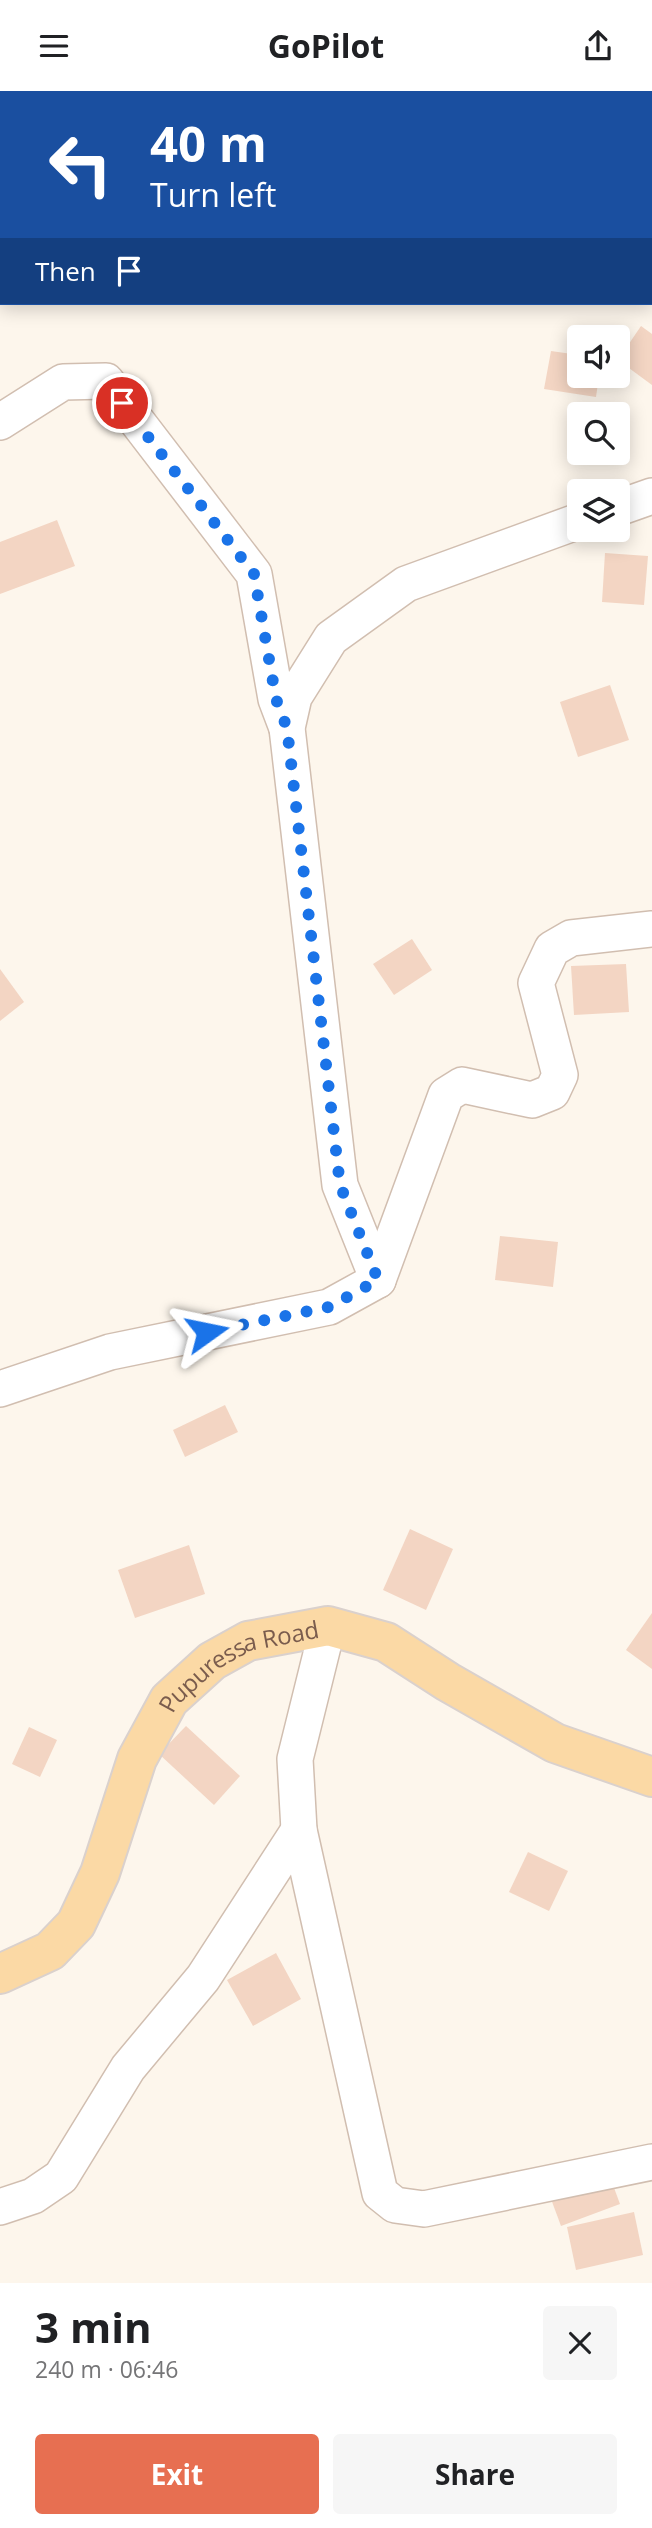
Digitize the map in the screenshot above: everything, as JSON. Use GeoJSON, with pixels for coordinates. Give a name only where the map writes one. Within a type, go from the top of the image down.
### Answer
{"type":"FeatureCollection","features":[{"type":"Feature","properties":{"kind":"main road","name":"Pupuressa Road"},"geometry":{"type":"LineString","coordinates":[[0,1974],[50,1951],[76,1924],[100,1873],[137,1759],[169,1700],[212,1661],[248,1641],[328,1626],[386,1642],[448,1682],[555,1743],[652,1777]]}},
{"type":"Feature","properties":{"kind":"street"},"geometry":{"type":"LineString","coordinates":[[0,422],[64,382],[106,381],[254,574],[276,699],[287,728],[340,1185],[378,1280]]}},
{"type":"Feature","properties":{"kind":"street"},"geometry":{"type":"LineString","coordinates":[[630,504],[652,496]]}},
{"type":"Feature","properties":{"kind":"street"},"geometry":{"type":"LineString","coordinates":[[287,728],[294,697],[331,638],[406,584],[567,525]]}},
{"type":"Feature","properties":{"kind":"street"},"geometry":{"type":"LineString","coordinates":[[0,1389],[110,1352],[329,1307],[378,1280],[446,1095],[462,1085],[532,1100],[552,1092],[560,1075],[536,983],[552,950],[571,938],[652,929]]}},
{"type":"Feature","properties":{"kind":"street"},"geometry":{"type":"LineString","coordinates":[[328,1626],[295,1759],[299,1830],[380,2193],[395,2205],[424,2209],[652,2162]]}},
{"type":"Feature","properties":{"kind":"street"},"geometry":{"type":"LineString","coordinates":[[0,2207],[33,2196],[61,2177],[128,2068],[203,1978],[299,1830]]}},
{"type":"Feature","properties":{"kind":"building"},"geometry":{"type":"Polygon","coordinates":[[[641,326],[652,334],[652,385],[630,369],[630,342],[641,326]]]}},
{"type":"Feature","properties":{"kind":"building"},"geometry":{"type":"Polygon","coordinates":[[[551,351],[567,353],[567,388],[597,388],[596,397],[544,389],[551,351]]]}},
{"type":"Feature","properties":{"kind":"building"},"geometry":{"type":"Polygon","coordinates":[[[57,520],[75,566],[0,594],[0,542],[57,520]]]}},
{"type":"Feature","properties":{"kind":"building"},"geometry":{"type":"Polygon","coordinates":[[[605,553],[648,556],[644,605],[602,602],[605,553]]]}},
{"type":"Feature","properties":{"kind":"building"},"geometry":{"type":"Polygon","coordinates":[[[610,685],[629,740],[578,757],[560,702],[610,685]]]}},
{"type":"Feature","properties":{"kind":"building"},"geometry":{"type":"Polygon","coordinates":[[[412,939],[432,970],[394,995],[373,964],[412,939]]]}},
{"type":"Feature","properties":{"kind":"building"},"geometry":{"type":"Polygon","coordinates":[[[626,964],[629,1012],[574,1015],[571,966],[626,964]]]}},
{"type":"Feature","properties":{"kind":"building"},"geometry":{"type":"Polygon","coordinates":[[[0,969],[24,1002],[0,1021],[0,969]]]}},
{"type":"Feature","properties":{"kind":"building"},"geometry":{"type":"Polygon","coordinates":[[[500,1236],[558,1242],[553,1287],[495,1280],[500,1236]]]}},
{"type":"Feature","properties":{"kind":"building"},"geometry":{"type":"Polygon","coordinates":[[[225,1405],[238,1432],[185,1457],[173,1430],[225,1405]]]}},
{"type":"Feature","properties":{"kind":"building"},"geometry":{"type":"Polygon","coordinates":[[[410,1529],[453,1549],[426,1610],[383,1590],[410,1529]]]}},
{"type":"Feature","properties":{"kind":"building"},"geometry":{"type":"Polygon","coordinates":[[[189,1545],[205,1594],[135,1618],[118,1570],[189,1545]]]}},
{"type":"Feature","properties":{"kind":"building"},"geometry":{"type":"Polygon","coordinates":[[[652,1613],[652,1669],[626,1650],[652,1613]]]}},
{"type":"Feature","properties":{"kind":"building"},"geometry":{"type":"Polygon","coordinates":[[[186,1726],[240,1776],[214,1805],[159,1754],[186,1726]]]}},
{"type":"Feature","properties":{"kind":"building"},"geometry":{"type":"Polygon","coordinates":[[[29,1727],[57,1740],[40,1777],[12,1764],[29,1727]]]}},
{"type":"Feature","properties":{"kind":"building"},"geometry":{"type":"Polygon","coordinates":[[[528,1852],[568,1871],[549,1911],[509,1892],[528,1852]]]}},
{"type":"Feature","properties":{"kind":"building"},"geometry":{"type":"Polygon","coordinates":[[[276,1953],[301,1999],[253,2026],[227,1980],[276,1953]]]}},
{"type":"Feature","properties":{"kind":"building"},"geometry":{"type":"Polygon","coordinates":[[[610,2177],[620,2204],[561,2226],[551,2199],[610,2177]]]}},
{"type":"Feature","properties":{"kind":"building"},"geometry":{"type":"Polygon","coordinates":[[[634,2212],[643,2255],[576,2270],[567,2227],[634,2212]]]}},
{"type":"Feature","properties":{"kind":"route"},"geometry":{"type":"LineString","coordinates":[[122,403],[254,574],[276,699],[287,728],[340,1185],[378,1280],[329,1307],[207,1332]]}}]}
